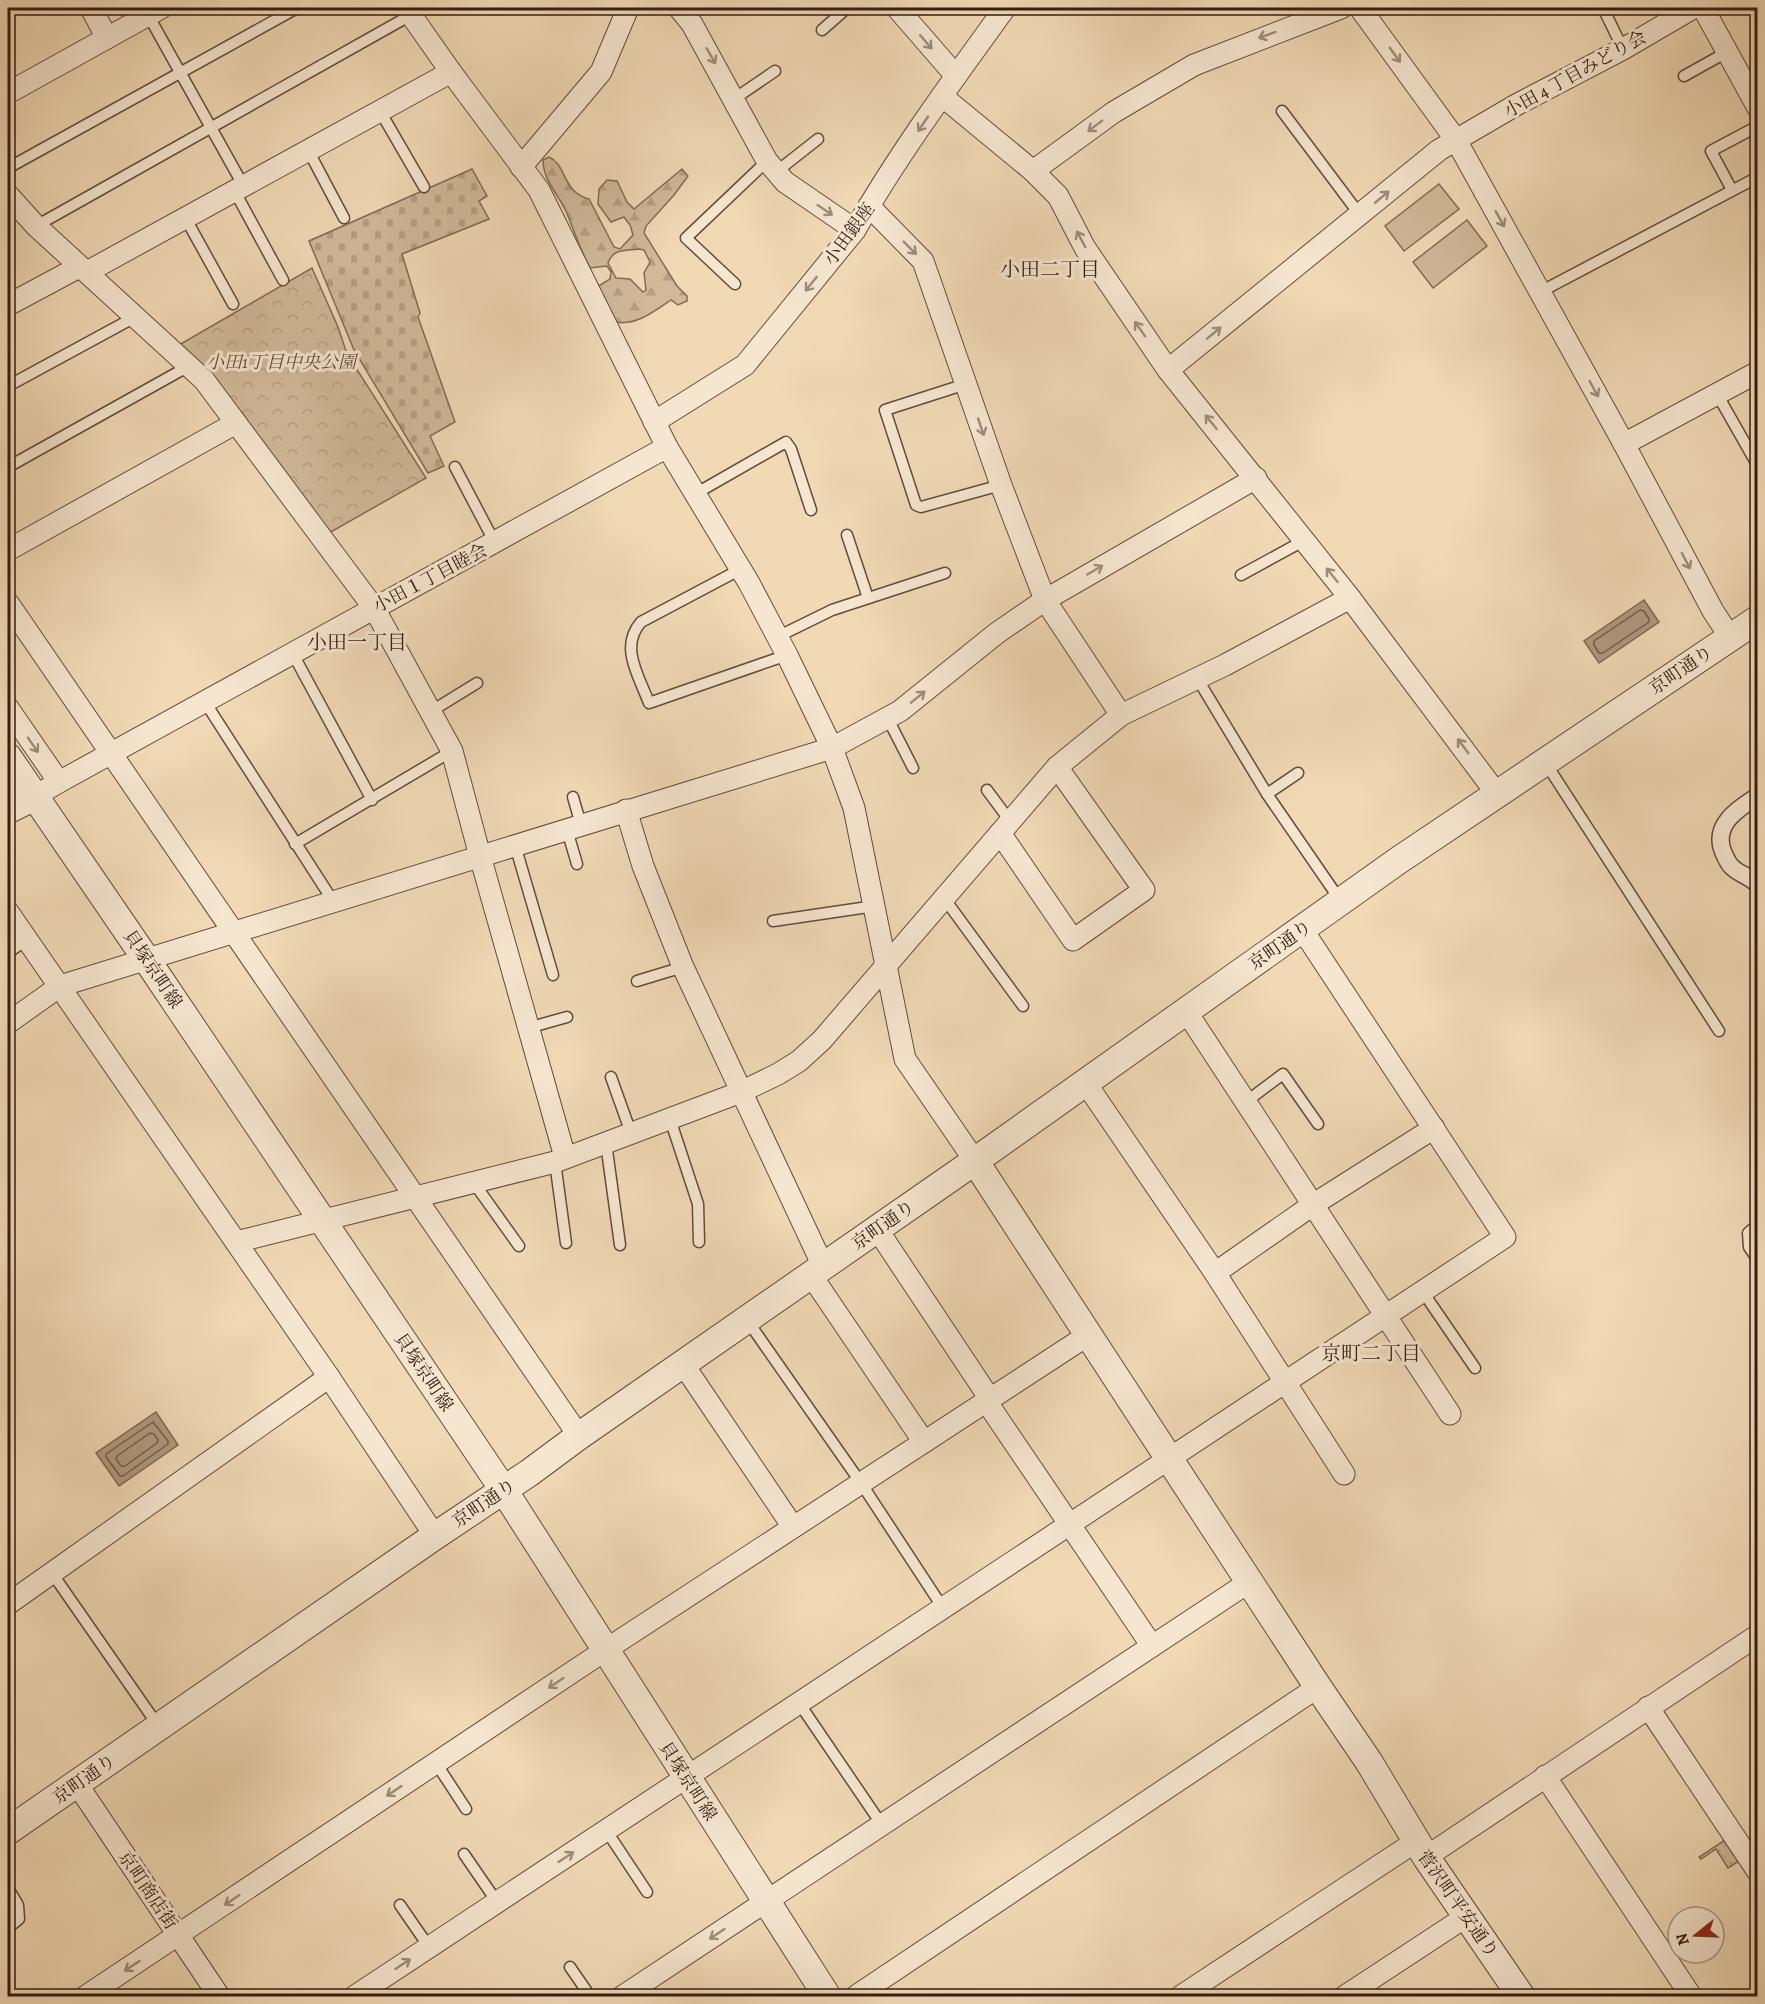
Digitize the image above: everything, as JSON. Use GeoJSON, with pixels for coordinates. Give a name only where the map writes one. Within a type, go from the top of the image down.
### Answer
{"type":"FeatureCollection","features":[{"type":"Feature","properties":{"kind":"street"},"geometry":{"type":"LineString","coordinates":[[91,8],[107,38]]}},
{"type":"Feature","properties":{"kind":"street"},"geometry":{"type":"LineString","coordinates":[[521,167],[601,72],[628,8]]}},
{"type":"Feature","properties":{"kind":"street"},"geometry":{"type":"LineString","coordinates":[[679,8],[692,24],[771,167],[785,182],[855,230]]}},
{"type":"Feature","properties":{"kind":"street"},"geometry":{"type":"LineString","coordinates":[[897,8],[956,76]]}},
{"type":"Feature","properties":{"kind":"street","name":"小田銀座"},"geometry":{"type":"LineString","coordinates":[[654,422],[745,365],[855,230],[942,96],[1005,8]]}},
{"type":"Feature","properties":{"kind":"street"},"geometry":{"type":"LineString","coordinates":[[1033,171],[1114,112],[1194,65],[1341,8]]}},
{"type":"Feature","properties":{"kind":"street"},"geometry":{"type":"LineString","coordinates":[[1360,8],[1456,140],[1624,444],[1713,611],[1748,630]]}},
{"type":"Feature","properties":{"kind":"street","name":"小田 4 丁目みどり会"},"geometry":{"type":"LineString","coordinates":[[1168,370],[1439,150],[1693,8]]}},
{"type":"Feature","properties":{"kind":"street"},"geometry":{"type":"LineString","coordinates":[[1703,8],[1758,108]]}},
{"type":"Feature","properties":{"kind":"street"},"geometry":{"type":"LineString","coordinates":[[8,93],[107,38],[151,10]]}},
{"type":"Feature","properties":{"kind":"street"},"geometry":{"type":"LineString","coordinates":[[408,11],[539,189],[667,447],[741,569],[782,646],[832,748],[854,808],[905,1059],[975,1161]]}},
{"type":"Feature","properties":{"kind":"street"},"geometry":{"type":"LineString","coordinates":[[8,305],[186,219],[451,72]]}},
{"type":"Feature","properties":{"kind":"street"},"geometry":{"type":"LineString","coordinates":[[942,96],[1033,171],[1058,196],[1085,248],[1168,370],[1305,540],[1497,794]]}},
{"type":"Feature","properties":{"kind":"street"},"geometry":{"type":"LineString","coordinates":[[8,195],[36,226],[204,380],[374,608],[452,751],[528,1028],[560,1160]]}},
{"type":"Feature","properties":{"kind":"street"},"geometry":{"type":"LineString","coordinates":[[869,206],[923,261],[1001,485],[1045,600],[1120,715]]}},
{"type":"Feature","properties":{"kind":"street"},"geometry":{"type":"LineString","coordinates":[[1624,444],[1758,372]]}},
{"type":"Feature","properties":{"kind":"street"},"geometry":{"type":"LineString","coordinates":[[8,550],[236,423]]}},
{"type":"Feature","properties":{"kind":"street","name":"小田１丁目睦会"},"geometry":{"type":"LineString","coordinates":[[34,797],[667,447]]}},
{"type":"Feature","properties":{"kind":"street"},"geometry":{"type":"LineString","coordinates":[[8,1023],[60,986],[832,748],[900,711],[997,633],[1045,600],[1256,478]]}},
{"type":"Feature","properties":{"kind":"street"},"geometry":{"type":"LineString","coordinates":[[236,1242],[560,1160],[741,1092],[778,1074],[811,1052],[1057,766],[1120,715],[1197,678],[1350,598]]}},
{"type":"Feature","properties":{"kind":"street"},"geometry":{"type":"LineString","coordinates":[[8,603],[579,1436]]}},
{"type":"Feature","properties":{"kind":"street","name":"京町通り"},"geometry":{"type":"LineString","coordinates":[[8,1831],[528,1473],[975,1161],[1341,901],[1545,762],[1748,630]]}},
{"type":"Feature","properties":{"kind":"street"},"geometry":{"type":"LineString","coordinates":[[8,708],[58,782]]}},
{"type":"Feature","properties":{"kind":"street","name":"貝塚京町線"},"geometry":{"type":"LineString","coordinates":[[8,757],[146,958],[502,1490],[827,1996]]}},
{"type":"Feature","properties":{"kind":"street"},"geometry":{"type":"LineString","coordinates":[[1005,827],[1074,940],[1144,890],[1057,766]]}},
{"type":"Feature","properties":{"kind":"street"},"geometry":{"type":"LineString","coordinates":[[1758,796],[1735,810],[1723,826],[1720,840],[1731,866],[1752,878],[1758,885]]}},
{"type":"Feature","properties":{"kind":"street"},"geometry":{"type":"LineString","coordinates":[[8,810],[34,797]]}},
{"type":"Feature","properties":{"kind":"street"},"geometry":{"type":"LineString","coordinates":[[627,810],[643,866],[683,967],[741,1092],[817,1271],[924,1442]]}},
{"type":"Feature","properties":{"kind":"street"},"geometry":{"type":"LineString","coordinates":[[8,912],[329,1377],[435,1536]]}},
{"type":"Feature","properties":{"kind":"street"},"geometry":{"type":"LineString","coordinates":[[355,1996],[1504,1237],[1302,929]]}},
{"type":"Feature","properties":{"kind":"street"},"geometry":{"type":"LineString","coordinates":[[1186,1011],[1450,1414]]}},
{"type":"Feature","properties":{"kind":"street"},"geometry":{"type":"LineString","coordinates":[[1085,1083],[1215,1274],[1344,1474]]}},
{"type":"Feature","properties":{"kind":"street"},"geometry":{"type":"LineString","coordinates":[[1215,1274],[1314,1204],[1434,1128]]}},
{"type":"Feature","properties":{"kind":"street","name":"菅沢町平安通り"},"geometry":{"type":"LineString","coordinates":[[975,1161],[1369,1762],[1420,1849],[1521,1996]]}},
{"type":"Feature","properties":{"kind":"street"},"geometry":{"type":"LineString","coordinates":[[877,1229],[1070,1525],[1152,1646]]}},
{"type":"Feature","properties":{"kind":"street"},"geometry":{"type":"LineString","coordinates":[[86,1996],[605,1651],[1088,1335]]}},
{"type":"Feature","properties":{"kind":"street"},"geometry":{"type":"LineString","coordinates":[[683,1364],[793,1527]]}},
{"type":"Feature","properties":{"kind":"street"},"geometry":{"type":"LineString","coordinates":[[8,1604],[329,1377]]}},
{"type":"Feature","properties":{"kind":"street"},"geometry":{"type":"LineString","coordinates":[[623,1996],[1250,1582]]}},
{"type":"Feature","properties":{"kind":"street"},"geometry":{"type":"LineString","coordinates":[[1181,1996],[1420,1849],[1545,1776],[1648,1707],[1756,1640]]}},
{"type":"Feature","properties":{"kind":"street"},"geometry":{"type":"LineString","coordinates":[[856,1996],[1318,1687]]}},
{"type":"Feature","properties":{"kind":"street"},"geometry":{"type":"LineString","coordinates":[[1648,1707],[1758,1872]]}},
{"type":"Feature","properties":{"kind":"street"},"geometry":{"type":"LineString","coordinates":[[1545,1776],[1691,1996]]}},
{"type":"Feature","properties":{"kind":"street","name":"京町商店街"},"geometry":{"type":"LineString","coordinates":[[77,1784],[219,1996]]}},
{"type":"Feature","properties":{"kind":"street"},"geometry":{"type":"LineString","coordinates":[[1347,1996],[1467,1916]]}},
{"type":"Feature","properties":{"kind":"lane"},"geometry":{"type":"LineString","coordinates":[[8,168],[297,8]]}},
{"type":"Feature","properties":{"kind":"lane"},"geometry":{"type":"LineString","coordinates":[[822,30],[847,8]]}},
{"type":"Feature","properties":{"kind":"lane"},"geometry":{"type":"LineString","coordinates":[[1603,8],[1623,49]]}},
{"type":"Feature","properties":{"kind":"lane"},"geometry":{"type":"LineString","coordinates":[[151,10],[180,72],[212,129],[283,280]]}},
{"type":"Feature","properties":{"kind":"lane"},"geometry":{"type":"LineString","coordinates":[[36,226],[212,129],[408,11]]}},
{"type":"Feature","properties":{"kind":"lane"},"geometry":{"type":"LineString","coordinates":[[1684,76],[1727,52]]}},
{"type":"Feature","properties":{"kind":"lane"},"geometry":{"type":"LineString","coordinates":[[734,99],[774,71]]}},
{"type":"Feature","properties":{"kind":"lane"},"geometry":{"type":"LineString","coordinates":[[380,111],[424,187]]}},
{"type":"Feature","properties":{"kind":"lane"},"geometry":{"type":"LineString","coordinates":[[1282,111],[1360,215]]}},
{"type":"Feature","properties":{"kind":"lane"},"geometry":{"type":"LineString","coordinates":[[1732,190],[1711,151],[1758,126]]}},
{"type":"Feature","properties":{"kind":"lane"},"geometry":{"type":"LineString","coordinates":[[735,284],[686,238],[771,167],[818,139]]}},
{"type":"Feature","properties":{"kind":"lane"},"geometry":{"type":"LineString","coordinates":[[308,150],[345,218]]}},
{"type":"Feature","properties":{"kind":"lane"},"geometry":{"type":"LineString","coordinates":[[1540,292],[1758,177]]}},
{"type":"Feature","properties":{"kind":"lane"},"geometry":{"type":"LineString","coordinates":[[186,219],[233,304]]}},
{"type":"Feature","properties":{"kind":"lane"},"geometry":{"type":"LineString","coordinates":[[8,386],[135,318]]}},
{"type":"Feature","properties":{"kind":"lane"},"geometry":{"type":"LineString","coordinates":[[8,468],[189,366]]}},
{"type":"Feature","properties":{"kind":"lane"},"geometry":{"type":"LineString","coordinates":[[966,384],[885,410],[916,505],[921,507],[1001,485]]}},
{"type":"Feature","properties":{"kind":"lane"},"geometry":{"type":"LineString","coordinates":[[1717,394],[1758,466]]}},
{"type":"Feature","properties":{"kind":"lane"},"geometry":{"type":"LineString","coordinates":[[695,494],[786,442],[791,449],[811,510]]}},
{"type":"Feature","properties":{"kind":"lane"},"geometry":{"type":"LineString","coordinates":[[455,467],[495,543]]}},
{"type":"Feature","properties":{"kind":"lane"},"geometry":{"type":"LineString","coordinates":[[847,535],[868,598]]}},
{"type":"Feature","properties":{"kind":"lane"},"geometry":{"type":"LineString","coordinates":[[1241,576],[1305,540]]}},
{"type":"Feature","properties":{"kind":"lane"},"geometry":{"type":"LineString","coordinates":[[741,569],[641,622],[633,631],[630,656],[649,703],[782,646],[832,610],[945,573]]}},
{"type":"Feature","properties":{"kind":"lane"},"geometry":{"type":"LineString","coordinates":[[293,654],[372,800]]}},
{"type":"Feature","properties":{"kind":"lane"},"geometry":{"type":"LineString","coordinates":[[1197,678],[1267,794],[1341,901]]}},
{"type":"Feature","properties":{"kind":"lane"},"geometry":{"type":"LineString","coordinates":[[430,712],[477,683]]}},
{"type":"Feature","properties":{"kind":"lane"},"geometry":{"type":"LineString","coordinates":[[206,702],[333,901]]}},
{"type":"Feature","properties":{"kind":"lane"},"geometry":{"type":"LineString","coordinates":[[888,718],[913,768]]}},
{"type":"Feature","properties":{"kind":"lane"},"geometry":{"type":"LineString","coordinates":[[295,844],[452,751]]}},
{"type":"Feature","properties":{"kind":"lane"},"geometry":{"type":"LineString","coordinates":[[1545,762],[1719,1032]]}},
{"type":"Feature","properties":{"kind":"lane"},"geometry":{"type":"LineString","coordinates":[[1267,794],[1298,773]]}},
{"type":"Feature","properties":{"kind":"lane"},"geometry":{"type":"LineString","coordinates":[[987,790],[1005,827]]}},
{"type":"Feature","properties":{"kind":"lane"},"geometry":{"type":"LineString","coordinates":[[573,797],[577,864]]}},
{"type":"Feature","properties":{"kind":"lane"},"geometry":{"type":"LineString","coordinates":[[515,845],[553,975]]}},
{"type":"Feature","properties":{"kind":"lane"},"geometry":{"type":"LineString","coordinates":[[944,898],[1023,1006]]}},
{"type":"Feature","properties":{"kind":"lane"},"geometry":{"type":"LineString","coordinates":[[773,921],[875,906]]}},
{"type":"Feature","properties":{"kind":"lane"},"geometry":{"type":"LineString","coordinates":[[8,953],[27,939]]}},
{"type":"Feature","properties":{"kind":"lane"},"geometry":{"type":"LineString","coordinates":[[637,981],[683,967]]}},
{"type":"Feature","properties":{"kind":"lane"},"geometry":{"type":"LineString","coordinates":[[528,1028],[567,1017]]}},
{"type":"Feature","properties":{"kind":"lane"},"geometry":{"type":"LineString","coordinates":[[1246,1101],[1283,1074],[1317,1124]]}},
{"type":"Feature","properties":{"kind":"lane"},"geometry":{"type":"LineString","coordinates":[[611,1077],[631,1133]]}},
{"type":"Feature","properties":{"kind":"lane"},"geometry":{"type":"LineString","coordinates":[[670,1119],[698,1204],[699,1242]]}},
{"type":"Feature","properties":{"kind":"lane"},"geometry":{"type":"LineString","coordinates":[[606,1143],[620,1245]]}},
{"type":"Feature","properties":{"kind":"lane"},"geometry":{"type":"LineString","coordinates":[[560,1160],[566,1243]]}},
{"type":"Feature","properties":{"kind":"lane"},"geometry":{"type":"LineString","coordinates":[[474,1183],[519,1246]]}},
{"type":"Feature","properties":{"kind":"lane"},"geometry":{"type":"LineString","coordinates":[[1758,1224],[1748,1233],[1749,1247],[1758,1260]]}},
{"type":"Feature","properties":{"kind":"lane"},"geometry":{"type":"LineString","coordinates":[[1423,1292],[1474,1368]]}},
{"type":"Feature","properties":{"kind":"lane"},"geometry":{"type":"LineString","coordinates":[[747,1319],[861,1483],[943,1608]]}},
{"type":"Feature","properties":{"kind":"lane"},"geometry":{"type":"LineString","coordinates":[[52,1573],[159,1727]]}},
{"type":"Feature","properties":{"kind":"lane"},"geometry":{"type":"LineString","coordinates":[[799,1703],[882,1825]]}},
{"type":"Feature","properties":{"kind":"lane"},"geometry":{"type":"LineString","coordinates":[[436,1763],[466,1809]]}},
{"type":"Feature","properties":{"kind":"lane"},"geometry":{"type":"LineString","coordinates":[[606,1830],[647,1892]]}},
{"type":"Feature","properties":{"kind":"lane"},"geometry":{"type":"LineString","coordinates":[[465,1854],[497,1902]]}},
{"type":"Feature","properties":{"kind":"lane"},"geometry":{"type":"LineString","coordinates":[[8,1888],[18,1905],[19,1919],[8,1928]]}},
{"type":"Feature","properties":{"kind":"lane"},"geometry":{"type":"LineString","coordinates":[[400,1905],[429,1947]]}},
{"type":"Feature","properties":{"kind":"lane"},"geometry":{"type":"LineString","coordinates":[[570,1967],[590,1996]]}},
{"type":"Feature","properties":{"kind":"green space"},"geometry":{"type":"Polygon","coordinates":[[[549,157],[555,161],[574,191],[589,199],[614,247],[620,249],[633,235],[630,225],[624,217],[611,222],[598,204],[599,189],[607,180],[617,181],[627,202],[634,209],[682,169],[688,176],[646,226],[644,233],[677,286],[687,296],[687,301],[678,305],[671,300],[638,320],[616,322],[597,287],[610,279],[611,272],[607,266],[590,268],[566,211],[545,174],[543,160],[549,157]],[[625,250],[613,255],[608,263],[616,278],[630,279],[643,292],[646,290],[644,273],[650,262],[644,250],[625,250]]]}},
{"type":"Feature","properties":{"kind":"green space"},"geometry":{"type":"Polygon","coordinates":[[[472,169],[487,196],[479,201],[489,219],[402,254],[420,313],[418,317],[455,422],[430,436],[444,466],[428,473],[354,350],[309,241],[472,169]]]}},
{"type":"Feature","properties":{"kind":"green space"},"geometry":{"type":"Polygon","coordinates":[[[1439,184],[1459,209],[1404,251],[1385,226],[1439,184]]]}},
{"type":"Feature","properties":{"kind":"green space"},"geometry":{"type":"Polygon","coordinates":[[[1467,220],[1487,246],[1433,288],[1413,262],[1467,220]]]}},
{"type":"Feature","properties":{"kind":"green space","name":"小田1丁目中央公園"},"geometry":{"type":"Polygon","coordinates":[[[312,268],[338,327],[347,354],[426,478],[329,533],[179,345],[312,268]]]}},
{"type":"Feature","properties":{"kind":"green space"},"geometry":{"type":"Polygon","coordinates":[[[1725,1840],[1739,1861],[1728,1868],[1716,1849],[1701,1859],[1699,1857],[1725,1840]]]}},
{"type":"Feature","properties":{"kind":"water"},"geometry":{"type":"Polygon","coordinates":[[[1644,600],[1659,622],[1599,663],[1584,641],[1644,600]]]}},
{"type":"Feature","properties":{"kind":"water"},"geometry":{"type":"Polygon","coordinates":[[[156,1412],[178,1445],[119,1486],[96,1453],[156,1412]]]}},
{"type":"Feature","properties":{"kind":"district","name":"小田二丁目"},"geometry":{"type":"Point","coordinates":[1050,269]}},
{"type":"Feature","properties":{"kind":"district","name":"小田一丁目"},"geometry":{"type":"Point","coordinates":[357,642]}},
{"type":"Feature","properties":{"kind":"district","name":"京町二丁目"},"geometry":{"type":"Point","coordinates":[1371,1353]}}]}
